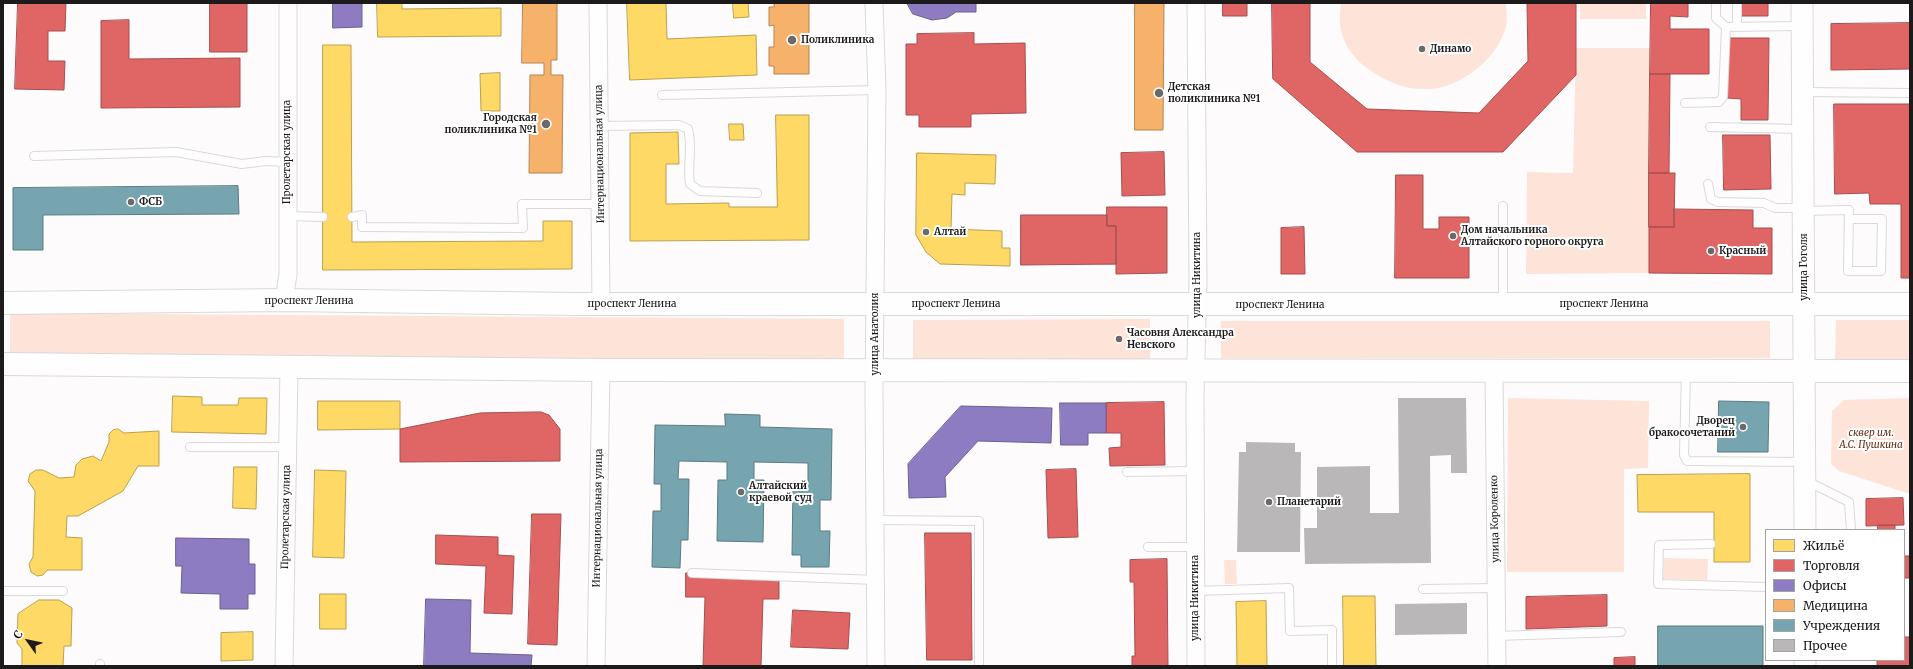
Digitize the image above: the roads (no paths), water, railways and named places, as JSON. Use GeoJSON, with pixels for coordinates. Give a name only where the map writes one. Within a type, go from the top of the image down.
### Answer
{"type":"FeatureCollection","features":[{"type":"Feature","properties":{"kind":"main road","name":"проспект Ленина"},"geometry":{"type":"LineString","coordinates":[[3,303],[284,300],[601,304],[1910,304]]}},
{"type":"Feature","properties":{"kind":"main road"},"geometry":{"type":"LineString","coordinates":[[3,364],[601,370],[1195,370],[1494,372],[1910,371]]}},
{"type":"Feature","properties":{"kind":"street","name":"Пролетарская улица"},"geometry":{"type":"LineString","coordinates":[[284,300],[288,274],[288,3]]}},
{"type":"Feature","properties":{"kind":"street","name":"Интернациональная улица"},"geometry":{"type":"LineString","coordinates":[[598,3],[601,304]]}},
{"type":"Feature","properties":{"kind":"street","name":"улица Анатолия"},"geometry":{"type":"LineString","coordinates":[[874,3],[877,90],[875,279],[876,666]]}},
{"type":"Feature","properties":{"kind":"street","name":"улица Никитина"},"geometry":{"type":"LineString","coordinates":[[1196,3],[1198,304],[1195,370],[1196,666]]}},
{"type":"Feature","properties":{"kind":"street","name":"улица Гоголя"},"geometry":{"type":"LineString","coordinates":[[1802,3],[1805,529]]}},
{"type":"Feature","properties":{"kind":"street","name":"Пролетарская улица"},"geometry":{"type":"LineString","coordinates":[[284,666],[289,367]]}},
{"type":"Feature","properties":{"kind":"street","name":"Интернациональная улица"},"geometry":{"type":"LineString","coordinates":[[596,666],[601,370]]}},
{"type":"Feature","properties":{"kind":"street","name":"улица Короленко"},"geometry":{"type":"LineString","coordinates":[[1494,372],[1495,588],[1497,666]]}},
{"type":"Feature","properties":{"kind":"lane"},"geometry":{"type":"LineString","coordinates":[[1716,3],[1716,18],[1726,27],[1802,26]]}},
{"type":"Feature","properties":{"kind":"lane"},"geometry":{"type":"LineString","coordinates":[[1737,27],[1738,3]]}},
{"type":"Feature","properties":{"kind":"lane"},"geometry":{"type":"LineString","coordinates":[[1685,103],[1713,104],[1720,102],[1723,97],[1726,27]]}},
{"type":"Feature","properties":{"kind":"lane"},"geometry":{"type":"LineString","coordinates":[[662,95],[877,90]]}},
{"type":"Feature","properties":{"kind":"lane"},"geometry":{"type":"LineString","coordinates":[[1803,92],[1910,93]]}},
{"type":"Feature","properties":{"kind":"lane"},"geometry":{"type":"LineString","coordinates":[[599,126],[679,125],[688,129],[691,140],[688,174],[690,184],[700,191],[757,193]]}},
{"type":"Feature","properties":{"kind":"lane"},"geometry":{"type":"LineString","coordinates":[[1710,126],[1803,129]]}},
{"type":"Feature","properties":{"kind":"lane"},"geometry":{"type":"LineString","coordinates":[[34,156],[176,152],[242,164],[266,161],[287,162]]}},
{"type":"Feature","properties":{"kind":"lane"},"geometry":{"type":"LineString","coordinates":[[1708,184],[1711,199],[1718,202],[1764,203],[1775,208],[1849,210],[1848,271],[1881,271],[1882,219],[1849,219]]}},
{"type":"Feature","properties":{"kind":"lane"},"geometry":{"type":"LineString","coordinates":[[352,217],[362,215],[362,227],[523,228],[522,204],[600,204]]}},
{"type":"Feature","properties":{"kind":"lane"},"geometry":{"type":"LineString","coordinates":[[1503,206],[1503,304]]}},
{"type":"Feature","properties":{"kind":"lane"},"geometry":{"type":"LineString","coordinates":[[288,216],[323,217]]}},
{"type":"Feature","properties":{"kind":"lane"},"geometry":{"type":"LineString","coordinates":[[1686,372],[1684,455],[1687,460],[1805,471],[1849,502],[1851,529]]}},
{"type":"Feature","properties":{"kind":"lane"},"geometry":{"type":"LineString","coordinates":[[190,447],[288,447]]}},
{"type":"Feature","properties":{"kind":"lane"},"geometry":{"type":"LineString","coordinates":[[1127,472],[1195,471]]}},
{"type":"Feature","properties":{"kind":"lane"},"geometry":{"type":"LineString","coordinates":[[875,520],[979,521],[979,666]]}},
{"type":"Feature","properties":{"kind":"lane"},"geometry":{"type":"LineString","coordinates":[[1711,544],[1660,545],[1657,584],[1765,588]]}},
{"type":"Feature","properties":{"kind":"lane"},"geometry":{"type":"LineString","coordinates":[[1148,547],[1195,546]]}},
{"type":"Feature","properties":{"kind":"lane"},"geometry":{"type":"LineString","coordinates":[[692,573],[876,580]]}},
{"type":"Feature","properties":{"kind":"lane"},"geometry":{"type":"LineString","coordinates":[[1195,591],[1289,588],[1290,631],[1332,630],[1332,666]]}},
{"type":"Feature","properties":{"kind":"lane"},"geometry":{"type":"LineString","coordinates":[[1423,589],[1495,588]]}},
{"type":"Feature","properties":{"kind":"lane"},"geometry":{"type":"LineString","coordinates":[[3,591],[63,591]]}},
{"type":"Feature","properties":{"kind":"lane"},"geometry":{"type":"LineString","coordinates":[[1496,636],[1621,632]]}},
{"type":"Feature","properties":{"kind":"place","name":"Поликлиника"},"geometry":{"type":"Point","coordinates":[792,40]}},
{"type":"Feature","properties":{"kind":"place","name":"Динамо"},"geometry":{"type":"Point","coordinates":[1422,49]}},
{"type":"Feature","properties":{"kind":"place","name":"Детская поликлиника №1"},"geometry":{"type":"Point","coordinates":[1159,93]}},
{"type":"Feature","properties":{"kind":"place","name":"Городская поликлиника №1"},"geometry":{"type":"Point","coordinates":[546,124]}},
{"type":"Feature","properties":{"kind":"place","name":"ФСБ"},"geometry":{"type":"Point","coordinates":[131,202]}},
{"type":"Feature","properties":{"kind":"place","name":"Алтай"},"geometry":{"type":"Point","coordinates":[926,232]}},
{"type":"Feature","properties":{"kind":"place","name":"Дом начальника Алтайского горного округа"},"geometry":{"type":"Point","coordinates":[1453,236]}},
{"type":"Feature","properties":{"kind":"place","name":"Красный"},"geometry":{"type":"Point","coordinates":[1711,251]}},
{"type":"Feature","properties":{"kind":"place","name":"Часовня Александра Невского"},"geometry":{"type":"Point","coordinates":[1119,339]}},
{"type":"Feature","properties":{"kind":"place","name":"Дворец бракосочетаний"},"geometry":{"type":"Point","coordinates":[1743,427]}},
{"type":"Feature","properties":{"kind":"place","name":"Алтайский краевой суд"},"geometry":{"type":"Point","coordinates":[741,492]}},
{"type":"Feature","properties":{"kind":"place","name":"Планетарий"},"geometry":{"type":"Point","coordinates":[1269,502]}},
{"type":"Feature","properties":{"kind":"park label","name":"сквер им. А.С. Пушкина"},"geometry":{"type":"Point","coordinates":[1871,438]}}]}
